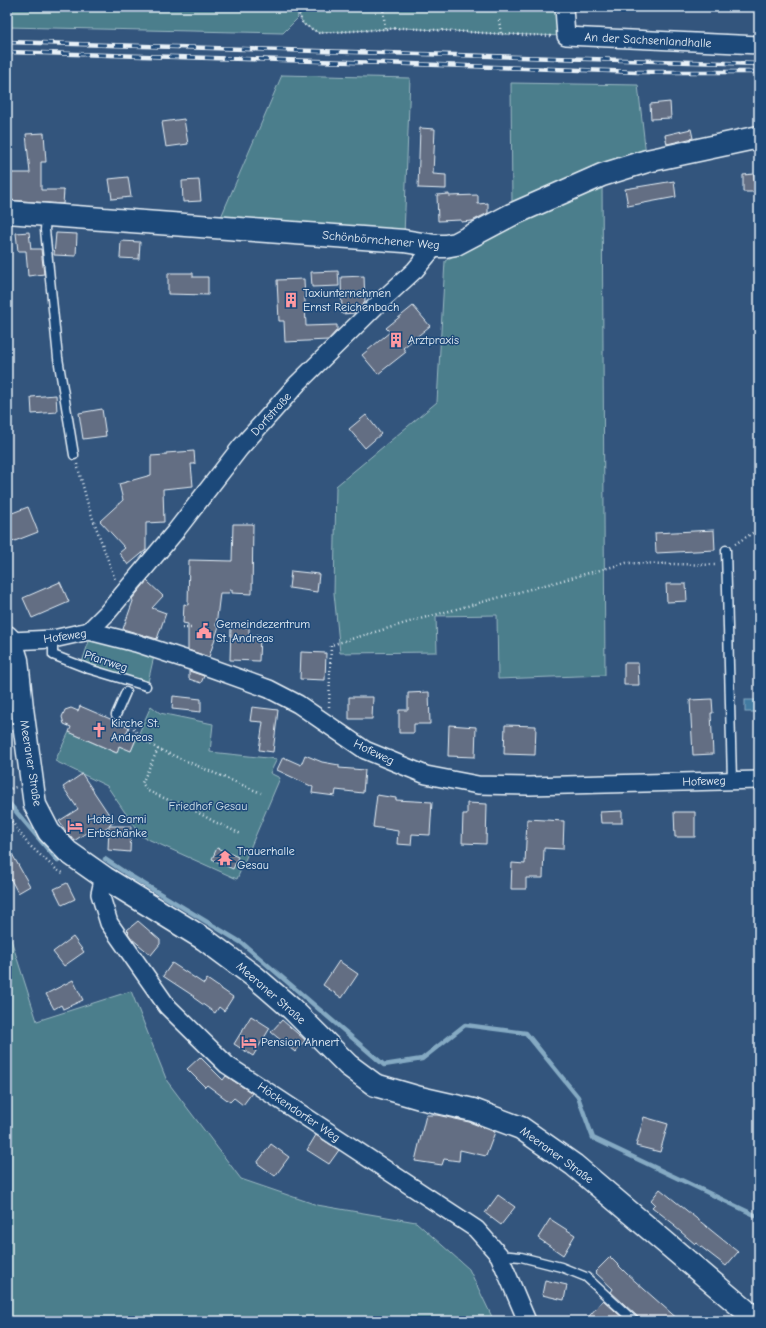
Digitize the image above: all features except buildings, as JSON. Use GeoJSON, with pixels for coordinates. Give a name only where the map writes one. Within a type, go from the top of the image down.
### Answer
{"type":"FeatureCollection","features":[{"type":"Feature","properties":{"kind":"street"},"geometry":{"type":"LineString","coordinates":[[564,7],[566,36]]}},
{"type":"Feature","properties":{"kind":"street","name":"An der Sachsenlandhalle"},"geometry":{"type":"LineString","coordinates":[[566,36],[759,45]]}},
{"type":"Feature","properties":{"kind":"street","name":"Schönbörnchener Weg"},"geometry":{"type":"LineString","coordinates":[[7,212],[404,241],[435,246],[445,246],[456,244],[511,214],[602,175],[647,161],[759,137]]}},
{"type":"Feature","properties":{"kind":"street","name":"Dorfstraße"},"geometry":{"type":"LineString","coordinates":[[89,631],[122,596],[176,532],[240,448],[293,389],[379,303],[415,270],[435,246]]}},
{"type":"Feature","properties":{"kind":"street","name":"Hofeweg"},"geometry":{"type":"LineString","coordinates":[[9,639],[53,639],[89,631],[136,643],[269,689],[298,704],[365,750],[426,775],[478,785],[529,786],[759,780]]}},
{"type":"Feature","properties":{"kind":"street","name":"Meeraner Straße"},"geometry":{"type":"LineString","coordinates":[[9,639],[17,660],[35,805],[49,832],[68,852],[105,878],[204,939],[255,976],[292,1009],[348,1065],[375,1085],[420,1098],[473,1110],[521,1128],[574,1164],[758,1321]]}},
{"type":"Feature","properties":{"kind":"street","name":"Höckendorfer Weg"},"geometry":{"type":"LineString","coordinates":[[105,878],[100,894],[109,923],[167,1006],[227,1065],[476,1229],[499,1255],[527,1321]]}},
{"type":"Feature","properties":{"kind":"lane"},"geometry":{"type":"LineString","coordinates":[[46,215],[45,230],[58,358],[74,455]]}},
{"type":"Feature","properties":{"kind":"lane"},"geometry":{"type":"LineString","coordinates":[[726,550],[732,780]]}},
{"type":"Feature","properties":{"kind":"lane","name":"Pfarrweg"},"geometry":{"type":"LineString","coordinates":[[53,639],[53,655],[89,669],[146,686]]}},
{"type":"Feature","properties":{"kind":"lane"},"geometry":{"type":"LineString","coordinates":[[116,715],[126,692]]}},
{"type":"Feature","properties":{"kind":"lane"},"geometry":{"type":"LineString","coordinates":[[499,1255],[521,1257],[561,1267],[586,1277],[634,1321]]}},
{"type":"Feature","properties":{"kind":"path"},"geometry":{"type":"LineString","coordinates":[[296,7],[303,24],[319,33],[404,28],[501,34],[566,36]]}},
{"type":"Feature","properties":{"kind":"path"},"geometry":{"type":"LineString","coordinates":[[383,7],[385,28]]}},
{"type":"Feature","properties":{"kind":"path"},"geometry":{"type":"LineString","coordinates":[[499,20],[501,34]]}},
{"type":"Feature","properties":{"kind":"path"},"geometry":{"type":"LineString","coordinates":[[74,455],[89,508],[122,596]]}},
{"type":"Feature","properties":{"kind":"path"},"geometry":{"type":"LineString","coordinates":[[726,550],[759,529]]}},
{"type":"Feature","properties":{"kind":"path"},"geometry":{"type":"LineString","coordinates":[[328,725],[331,645],[626,563],[727,565]]}},
{"type":"Feature","properties":{"kind":"path"},"geometry":{"type":"LineString","coordinates":[[182,628],[192,628]]}},
{"type":"Feature","properties":{"kind":"path"},"geometry":{"type":"LineString","coordinates":[[130,722],[134,732],[145,741],[261,793]]}},
{"type":"Feature","properties":{"kind":"path"},"geometry":{"type":"LineString","coordinates":[[131,736],[134,732]]}},
{"type":"Feature","properties":{"kind":"path"},"geometry":{"type":"LineString","coordinates":[[158,748],[142,783],[148,791],[173,802],[181,803],[213,821],[241,834]]}},
{"type":"Feature","properties":{"kind":"green space"},"geometry":{"type":"Polygon","coordinates":[[[7,7],[296,7],[298,18],[283,33],[7,27],[7,7]]]}},
{"type":"Feature","properties":{"kind":"green space"},"geometry":{"type":"Polygon","coordinates":[[[296,7],[564,7],[566,36],[501,34],[404,28],[319,33],[303,24],[296,7]]]}},
{"type":"Feature","properties":{"kind":"green space"},"geometry":{"type":"Polygon","coordinates":[[[282,75],[410,78],[404,236],[221,217],[282,75]]]}},
{"type":"Feature","properties":{"kind":"green space"},"geometry":{"type":"Polygon","coordinates":[[[511,83],[638,85],[646,155],[512,207],[511,83]]]}},
{"type":"Feature","properties":{"kind":"green space"},"geometry":{"type":"Polygon","coordinates":[[[602,182],[605,675],[498,679],[497,615],[436,616],[437,652],[340,653],[334,593],[336,486],[437,402],[445,261],[512,221],[602,182]]]}},
{"type":"Feature","properties":{"kind":"green space"},"geometry":{"type":"Polygon","coordinates":[[[91,635],[154,656],[148,682],[82,662],[91,635]]]}},
{"type":"Feature","properties":{"kind":"green space","name":"Friedhof Gesau"},"geometry":{"type":"Polygon","coordinates":[[[151,706],[160,713],[213,724],[210,752],[277,759],[270,773],[280,778],[237,879],[141,836],[107,786],[55,761],[69,732],[116,753],[119,746],[131,751],[151,706]]]}},
{"type":"Feature","properties":{"kind":"green space"},"geometry":{"type":"Polygon","coordinates":[[[7,927],[37,1021],[131,991],[167,1081],[241,1179],[317,1205],[416,1222],[469,1269],[494,1321],[7,1321],[7,927]]]}},
{"type":"Feature","properties":{"kind":"water"},"geometry":{"type":"Polygon","coordinates":[[[745,700],[759,700],[759,712],[745,712],[745,700]]]}},
{"type":"Feature","properties":{"kind":"waterway"},"geometry":{"type":"LineString","coordinates":[[7,801],[58,861]]}},
{"type":"Feature","properties":{"kind":"waterway"},"geometry":{"type":"LineString","coordinates":[[105,859],[242,943],[384,1065],[422,1059],[465,1025],[526,1033],[578,1097],[593,1138],[759,1217]]}},
{"type":"Feature","properties":{"kind":"railway"},"geometry":{"type":"LineString","coordinates":[[7,42],[759,64]]}},
{"type":"Feature","properties":{"kind":"railway"},"geometry":{"type":"LineString","coordinates":[[7,52],[638,72],[759,72]]}},
{"type":"Feature","properties":{"kind":"place","name":"Taxiunternehmen Ernst Reichenbach"},"geometry":{"type":"Point","coordinates":[291,300]}},
{"type":"Feature","properties":{"kind":"place","name":"Arztpraxis"},"geometry":{"type":"Point","coordinates":[396,340]}},
{"type":"Feature","properties":{"kind":"place","name":"Gemeindezentrum St. Andreas"},"geometry":{"type":"Point","coordinates":[204,631]}},
{"type":"Feature","properties":{"kind":"place","name":"Kirche St. Andreas"},"geometry":{"type":"Point","coordinates":[99,730]}},
{"type":"Feature","properties":{"kind":"place","name":"Hotel Garni Erbschänke"},"geometry":{"type":"Point","coordinates":[75,826]}},
{"type":"Feature","properties":{"kind":"place","name":"Trauerhalle Gesau"},"geometry":{"type":"Point","coordinates":[225,858]}},
{"type":"Feature","properties":{"kind":"place","name":"Pension Ahnert"},"geometry":{"type":"Point","coordinates":[249,1042]}}]}
